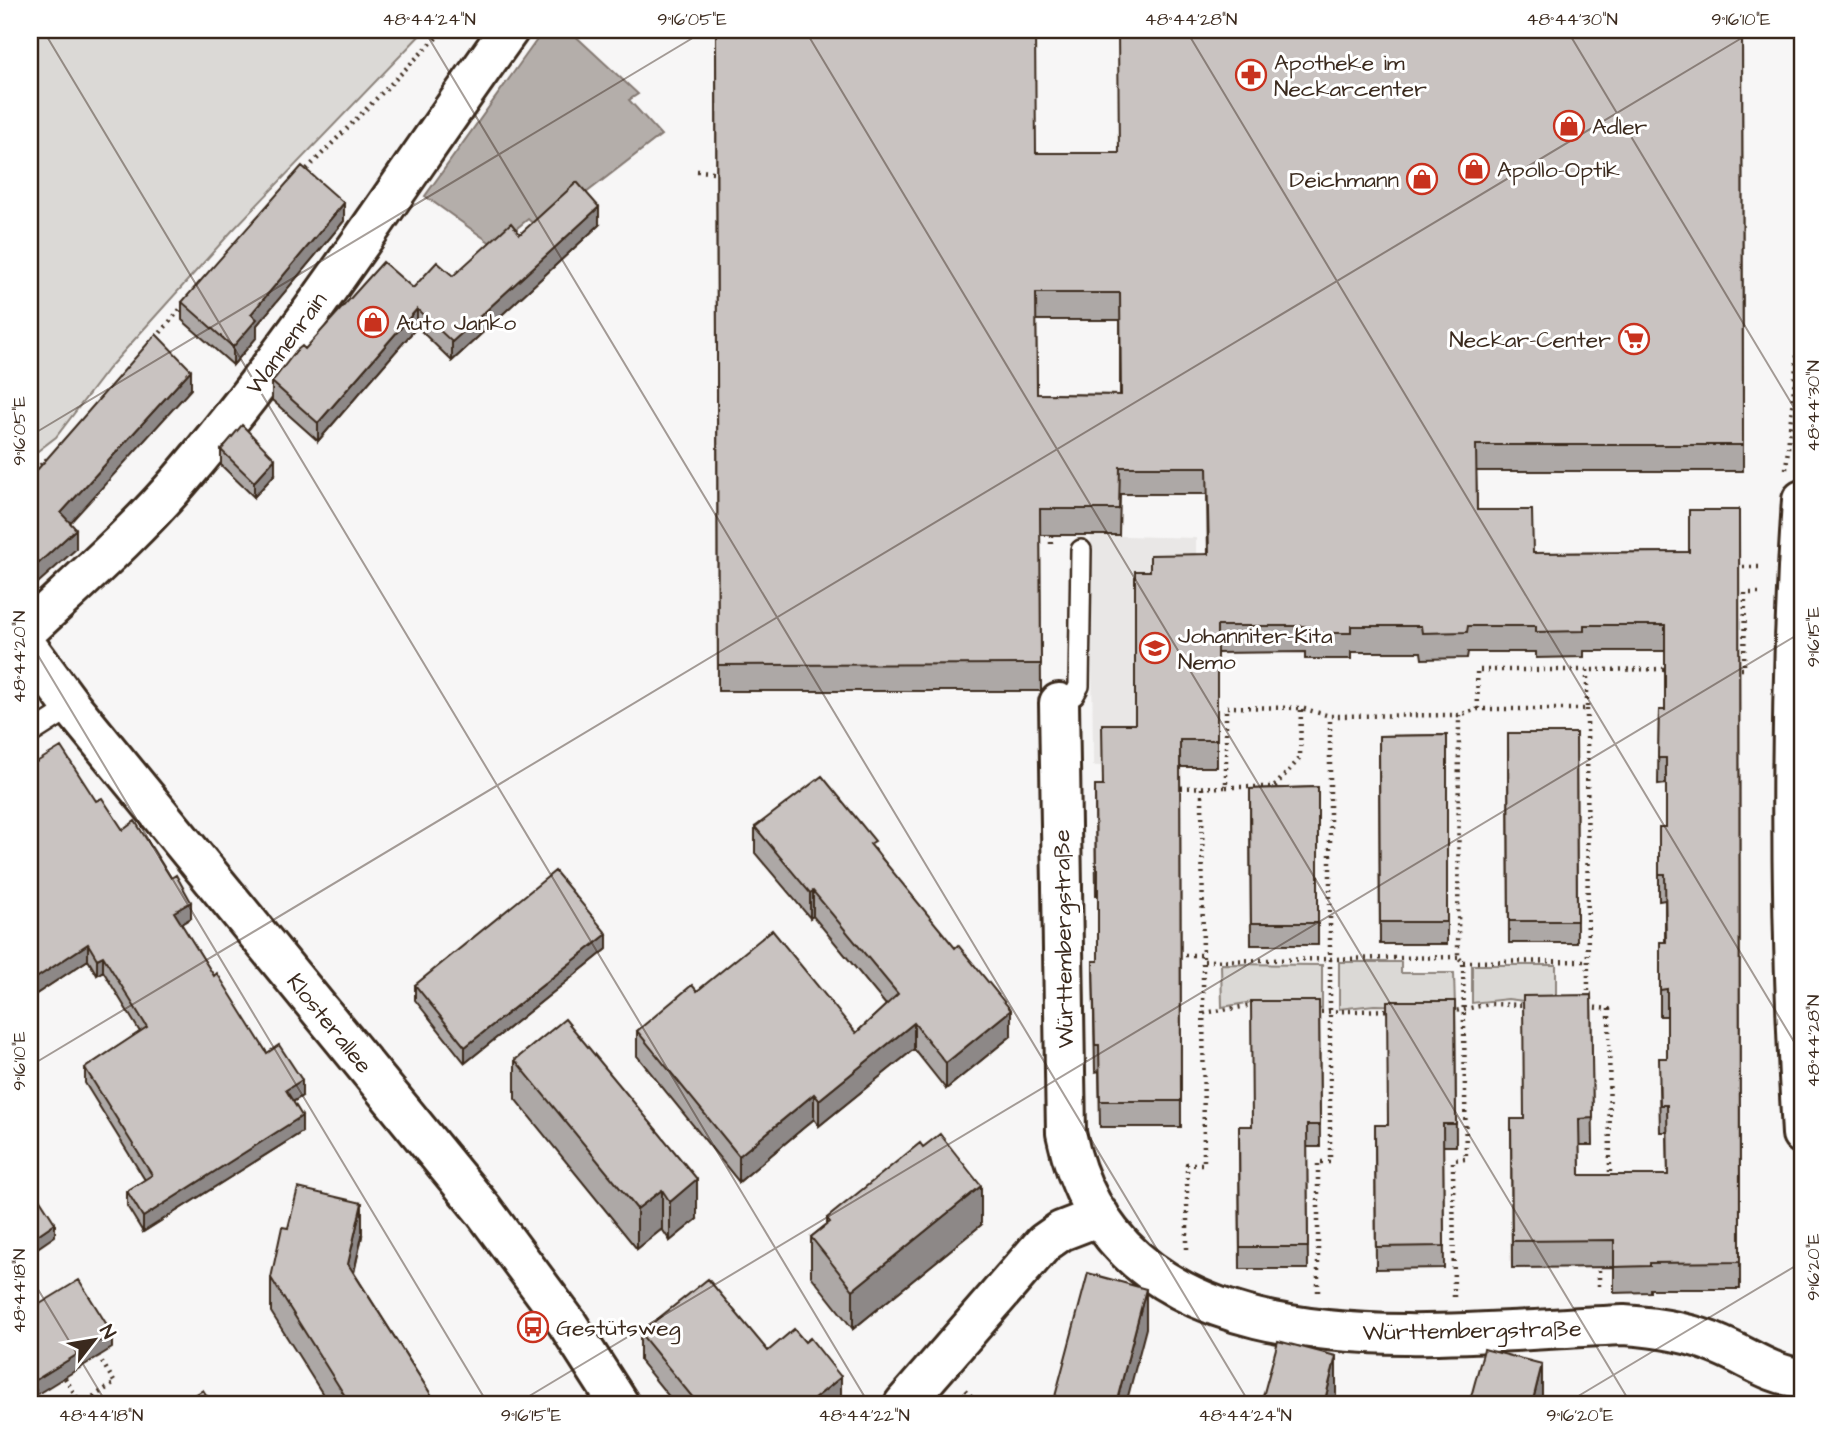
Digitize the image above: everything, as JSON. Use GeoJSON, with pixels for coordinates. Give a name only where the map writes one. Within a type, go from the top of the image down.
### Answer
{"type":"FeatureCollection","features":[{"type":"Feature","properties":{"kind":"street","name":"Wannenrain"},"geometry":{"type":"LineString","coordinates":[[30,628],[145,519],[215,438],[305,318],[509,30]]}},
{"type":"Feature","properties":{"kind":"street"},"geometry":{"type":"LineString","coordinates":[[1794,487],[1799,567],[1794,927],[1802,1134]]}},
{"type":"Feature","properties":{"kind":"street","name":"Klosterallee"},"geometry":{"type":"LineString","coordinates":[[30,650],[72,707],[484,1211],[567,1323],[619,1404]]}},
{"type":"Feature","properties":{"kind":"street","name":"Württembergstraße"},"geometry":{"type":"LineString","coordinates":[[1059,703],[1065,1112],[1073,1161],[1100,1216],[1135,1259],[1187,1293],[1233,1311],[1318,1329],[1370,1335],[1643,1326],[1692,1335],[1726,1348],[1767,1371],[1802,1378]]}},
{"type":"Feature","properties":{"kind":"street"},"geometry":{"type":"LineString","coordinates":[[904,1404],[1044,1243],[1061,1231],[1100,1216]]}},
{"type":"Feature","properties":{"kind":"lane"},"geometry":{"type":"LineString","coordinates":[[1059,703],[1074,695],[1079,686],[1081,550]]}},
{"type":"Feature","properties":{"kind":"lane"},"geometry":{"type":"LineString","coordinates":[[30,734],[72,707]]}},
{"type":"Feature","properties":{"kind":"path"},"geometry":{"type":"LineString","coordinates":[[299,177],[444,30]]}},
{"type":"Feature","properties":{"kind":"path"},"geometry":{"type":"LineString","coordinates":[[697,171],[715,172]]}},
{"type":"Feature","properties":{"kind":"path"},"geometry":{"type":"LineString","coordinates":[[155,340],[190,298]]}},
{"type":"Feature","properties":{"kind":"path"},"geometry":{"type":"LineString","coordinates":[[1794,487],[1790,411],[1802,304]]}},
{"type":"Feature","properties":{"kind":"path"},"geometry":{"type":"LineString","coordinates":[[30,475],[48,458]]}},
{"type":"Feature","properties":{"kind":"path"},"geometry":{"type":"LineString","coordinates":[[1734,567],[1799,567]]}},
{"type":"Feature","properties":{"kind":"path"},"geometry":{"type":"LineString","coordinates":[[1478,709],[1477,670],[1665,669]]}},
{"type":"Feature","properties":{"kind":"path"},"geometry":{"type":"LineString","coordinates":[[1744,669],[1752,669]]}},
{"type":"Feature","properties":{"kind":"path"},"geometry":{"type":"LineString","coordinates":[[1587,670],[1588,1009]]}},
{"type":"Feature","properties":{"kind":"path"},"geometry":{"type":"LineString","coordinates":[[1226,787],[1226,708],[1301,708],[1330,716],[1459,715],[1478,709],[1587,709]]}},
{"type":"Feature","properties":{"kind":"path"},"geometry":{"type":"LineString","coordinates":[[1164,788],[1274,786],[1300,758],[1301,708]]}},
{"type":"Feature","properties":{"kind":"path"},"geometry":{"type":"LineString","coordinates":[[1454,1334],[1453,1160],[1466,1159],[1466,1030],[1463,962],[1458,957],[1459,715]]}},
{"type":"Feature","properties":{"kind":"path"},"geometry":{"type":"LineString","coordinates":[[1318,1329],[1318,1162],[1331,1162],[1330,716]]}},
{"type":"Feature","properties":{"kind":"path"},"geometry":{"type":"LineString","coordinates":[[1187,1293],[1187,1164],[1204,1164],[1202,788]]}},
{"type":"Feature","properties":{"kind":"path"},"geometry":{"type":"LineString","coordinates":[[1176,955],[1204,958],[1458,957]]}},
{"type":"Feature","properties":{"kind":"path"},"geometry":{"type":"LineString","coordinates":[[1463,962],[1587,961]]}},
{"type":"Feature","properties":{"kind":"path"},"geometry":{"type":"LineString","coordinates":[[1441,1014],[1507,1002],[1536,1006]]}},
{"type":"Feature","properties":{"kind":"path"},"geometry":{"type":"LineString","coordinates":[[1204,1013],[1261,1005]]}},
{"type":"Feature","properties":{"kind":"path"},"geometry":{"type":"LineString","coordinates":[[1306,1012],[1373,1009],[1407,1012]]}},
{"type":"Feature","properties":{"kind":"path"},"geometry":{"type":"LineString","coordinates":[[1578,1009],[1609,1009],[1610,1174],[1604,1184]]}},
{"type":"Feature","properties":{"kind":"path"},"geometry":{"type":"LineString","coordinates":[[1599,1260],[1600,1326]]}},
{"type":"Feature","properties":{"kind":"path"},"geometry":{"type":"LineString","coordinates":[[65,1378],[81,1404],[115,1383],[99,1357]]}},
{"type":"Feature","properties":{"kind":"shaded area"},"geometry":{"type":"Polygon","coordinates":[[[30,30],[425,30],[232,231],[108,369],[56,437],[30,457],[30,30]]]}},
{"type":"Feature","properties":{"kind":"shaded area"},"geometry":{"type":"Polygon","coordinates":[[[544,30],[569,30],[638,94],[629,100],[661,135],[577,200],[542,232],[528,219],[495,246],[425,196],[544,30]]]}},
{"type":"Feature","properties":{"kind":"shaded area","name":"Johanniter-Kita Nemo"},"geometry":{"type":"Polygon","coordinates":[[[1091,535],[1196,538],[1196,581],[1217,644],[1217,767],[1093,766],[1091,535]]]}},
{"type":"Feature","properties":{"kind":"shaded area"},"geometry":{"type":"Polygon","coordinates":[[[1339,962],[1401,962],[1401,973],[1454,973],[1455,1007],[1374,1005],[1339,1009],[1339,962]]]}},
{"type":"Feature","properties":{"kind":"shaded area"},"geometry":{"type":"Polygon","coordinates":[[[1221,964],[1322,965],[1322,1008],[1253,1002],[1222,1007],[1221,964]]]}},
{"type":"Feature","properties":{"kind":"shaded area"},"geometry":{"type":"Polygon","coordinates":[[[1472,965],[1556,965],[1556,1005],[1508,999],[1472,1003],[1472,965]]]}},
{"type":"Feature","properties":{"kind":"building"},"geometry":{"type":"Polygon","coordinates":[[[716,30],[1035,30],[1036,153],[1119,153],[1118,30],[1742,30],[1743,445],[1476,445],[1477,510],[1532,510],[1533,553],[1689,552],[1689,510],[1739,510],[1740,1262],[1650,1263],[1650,1266],[1614,1267],[1614,1240],[1512,1241],[1511,1119],[1524,1119],[1523,996],[1591,995],[1593,1118],[1579,1119],[1580,1175],[1668,1175],[1667,1105],[1660,1105],[1659,1058],[1667,1058],[1667,989],[1660,990],[1660,942],[1666,942],[1665,874],[1659,874],[1659,827],[1666,827],[1666,758],[1658,758],[1659,710],[1665,710],[1665,625],[1584,625],[1584,631],[1536,632],[1536,626],[1468,626],[1467,632],[1422,633],[1421,626],[1351,626],[1351,633],[1305,633],[1305,626],[1217,626],[1217,740],[1180,740],[1181,1101],[1100,1101],[1099,1045],[1095,1045],[1093,961],[1098,961],[1095,786],[1103,786],[1102,724],[1135,724],[1135,571],[1150,571],[1150,555],[1209,554],[1207,467],[1120,467],[1119,509],[1040,509],[1041,664],[718,665],[716,30]],[[1036,293],[1037,394],[1121,395],[1120,293],[1036,293]]]}},
{"type":"Feature","properties":{"kind":"building"},"geometry":{"type":"Polygon","coordinates":[[[302,166],[344,203],[251,314],[257,319],[233,347],[182,302],[302,166]]]}},
{"type":"Feature","properties":{"kind":"building"},"geometry":{"type":"Polygon","coordinates":[[[577,182],[599,207],[452,342],[417,309],[318,423],[272,382],[296,351],[302,346],[305,349],[383,262],[413,288],[437,262],[453,276],[511,223],[520,234],[577,182]]]}},
{"type":"Feature","properties":{"kind":"building"},"geometry":{"type":"Polygon","coordinates":[[[156,334],[191,370],[61,513],[76,529],[30,571],[30,478],[156,334]]]}},
{"type":"Feature","properties":{"kind":"building"},"geometry":{"type":"Polygon","coordinates":[[[242,425],[275,459],[254,482],[221,450],[242,425]]]}},
{"type":"Feature","properties":{"kind":"building"},"geometry":{"type":"Polygon","coordinates":[[[1508,733],[1576,733],[1577,921],[1509,921],[1508,733]]]}},
{"type":"Feature","properties":{"kind":"building"},"geometry":{"type":"Polygon","coordinates":[[[1447,735],[1447,922],[1380,922],[1379,736],[1447,735]]]}},
{"type":"Feature","properties":{"kind":"building"},"geometry":{"type":"Polygon","coordinates":[[[61,747],[96,801],[102,798],[123,830],[135,821],[171,878],[176,875],[191,902],[174,912],[214,976],[217,973],[267,1053],[279,1045],[302,1080],[286,1090],[302,1116],[143,1217],[127,1191],[152,1175],[85,1068],[147,1027],[103,956],[97,959],[88,944],[30,982],[30,766],[61,747]]]}},
{"type":"Feature","properties":{"kind":"building"},"geometry":{"type":"Polygon","coordinates":[[[822,776],[875,841],[870,844],[955,948],[958,945],[1011,1010],[946,1063],[914,1023],[819,1100],[814,1094],[739,1156],[637,1031],[692,985],[697,991],[772,930],[856,1033],[898,994],[813,891],[810,893],[755,827],[822,776]]]}},
{"type":"Feature","properties":{"kind":"building"},"geometry":{"type":"Polygon","coordinates":[[[1318,787],[1318,923],[1251,923],[1250,789],[1318,787]]]}},
{"type":"Feature","properties":{"kind":"building"},"geometry":{"type":"Polygon","coordinates":[[[555,871],[607,934],[465,1047],[415,985],[555,871]]]}},
{"type":"Feature","properties":{"kind":"building"},"geometry":{"type":"Polygon","coordinates":[[[1251,1001],[1319,1001],[1320,1125],[1307,1125],[1308,1247],[1240,1247],[1239,1126],[1252,1126],[1251,1001]]]}},
{"type":"Feature","properties":{"kind":"building"},"geometry":{"type":"Polygon","coordinates":[[[1387,1001],[1455,1001],[1456,1124],[1443,1124],[1444,1246],[1376,1247],[1375,1125],[1388,1125],[1387,1001]]]}},
{"type":"Feature","properties":{"kind":"building"},"geometry":{"type":"Polygon","coordinates":[[[565,1019],[697,1179],[670,1202],[662,1190],[637,1209],[515,1060],[565,1019]]]}},
{"type":"Feature","properties":{"kind":"building"},"geometry":{"type":"Polygon","coordinates":[[[940,1134],[981,1186],[853,1290],[811,1237],[830,1222],[827,1218],[920,1143],[923,1147],[940,1134]]]}},
{"type":"Feature","properties":{"kind":"building"},"geometry":{"type":"Polygon","coordinates":[[[30,1184],[55,1223],[30,1240],[30,1184]]]}},
{"type":"Feature","properties":{"kind":"building"},"geometry":{"type":"Polygon","coordinates":[[[298,1188],[362,1203],[348,1264],[437,1404],[350,1404],[271,1278],[282,1227],[288,1228],[298,1188]]]}},
{"type":"Feature","properties":{"kind":"building"},"geometry":{"type":"Polygon","coordinates":[[[1088,1273],[1146,1289],[1116,1404],[1053,1404],[1088,1273]]]}},
{"type":"Feature","properties":{"kind":"building"},"geometry":{"type":"Polygon","coordinates":[[[708,1279],[768,1351],[794,1329],[805,1342],[810,1338],[841,1377],[808,1404],[698,1404],[640,1333],[708,1279]]]}},
{"type":"Feature","properties":{"kind":"building"},"geometry":{"type":"Polygon","coordinates":[[[79,1280],[112,1333],[31,1383],[36,1390],[30,1394],[30,1310],[79,1280]]]}},
{"type":"Feature","properties":{"kind":"building"},"geometry":{"type":"Polygon","coordinates":[[[1278,1341],[1336,1356],[1324,1404],[1261,1404],[1278,1341]]]}},
{"type":"Feature","properties":{"kind":"building"},"geometry":{"type":"Polygon","coordinates":[[[1484,1349],[1542,1364],[1532,1404],[1469,1404],[1484,1349]]]}},
{"type":"Feature","properties":{"kind":"building"},"geometry":{"type":"Polygon","coordinates":[[[203,1390],[212,1404],[180,1404],[203,1390]]]}},
{"type":"Feature","properties":{"kind":"place","name":"Apotheke im Neckarcenter"},"geometry":{"type":"Point","coordinates":[1251,75]}},
{"type":"Feature","properties":{"kind":"place","name":"Adler"},"geometry":{"type":"Point","coordinates":[1569,126]}},
{"type":"Feature","properties":{"kind":"place","name":"Apollo-Optik"},"geometry":{"type":"Point","coordinates":[1474,169]}},
{"type":"Feature","properties":{"kind":"place","name":"Deichmann"},"geometry":{"type":"Point","coordinates":[1422,179]}},
{"type":"Feature","properties":{"kind":"place","name":"Auto Janko"},"geometry":{"type":"Point","coordinates":[373,322]}},
{"type":"Feature","properties":{"kind":"place","name":"Neckar-Center"},"geometry":{"type":"Point","coordinates":[1634,339]}},
{"type":"Feature","properties":{"kind":"place","name":"Johanniter-Kita Nemo"},"geometry":{"type":"Point","coordinates":[1155,648]}},
{"type":"Feature","properties":{"kind":"place","name":"Gestütsweg"},"geometry":{"type":"Point","coordinates":[533,1327]}}]}
